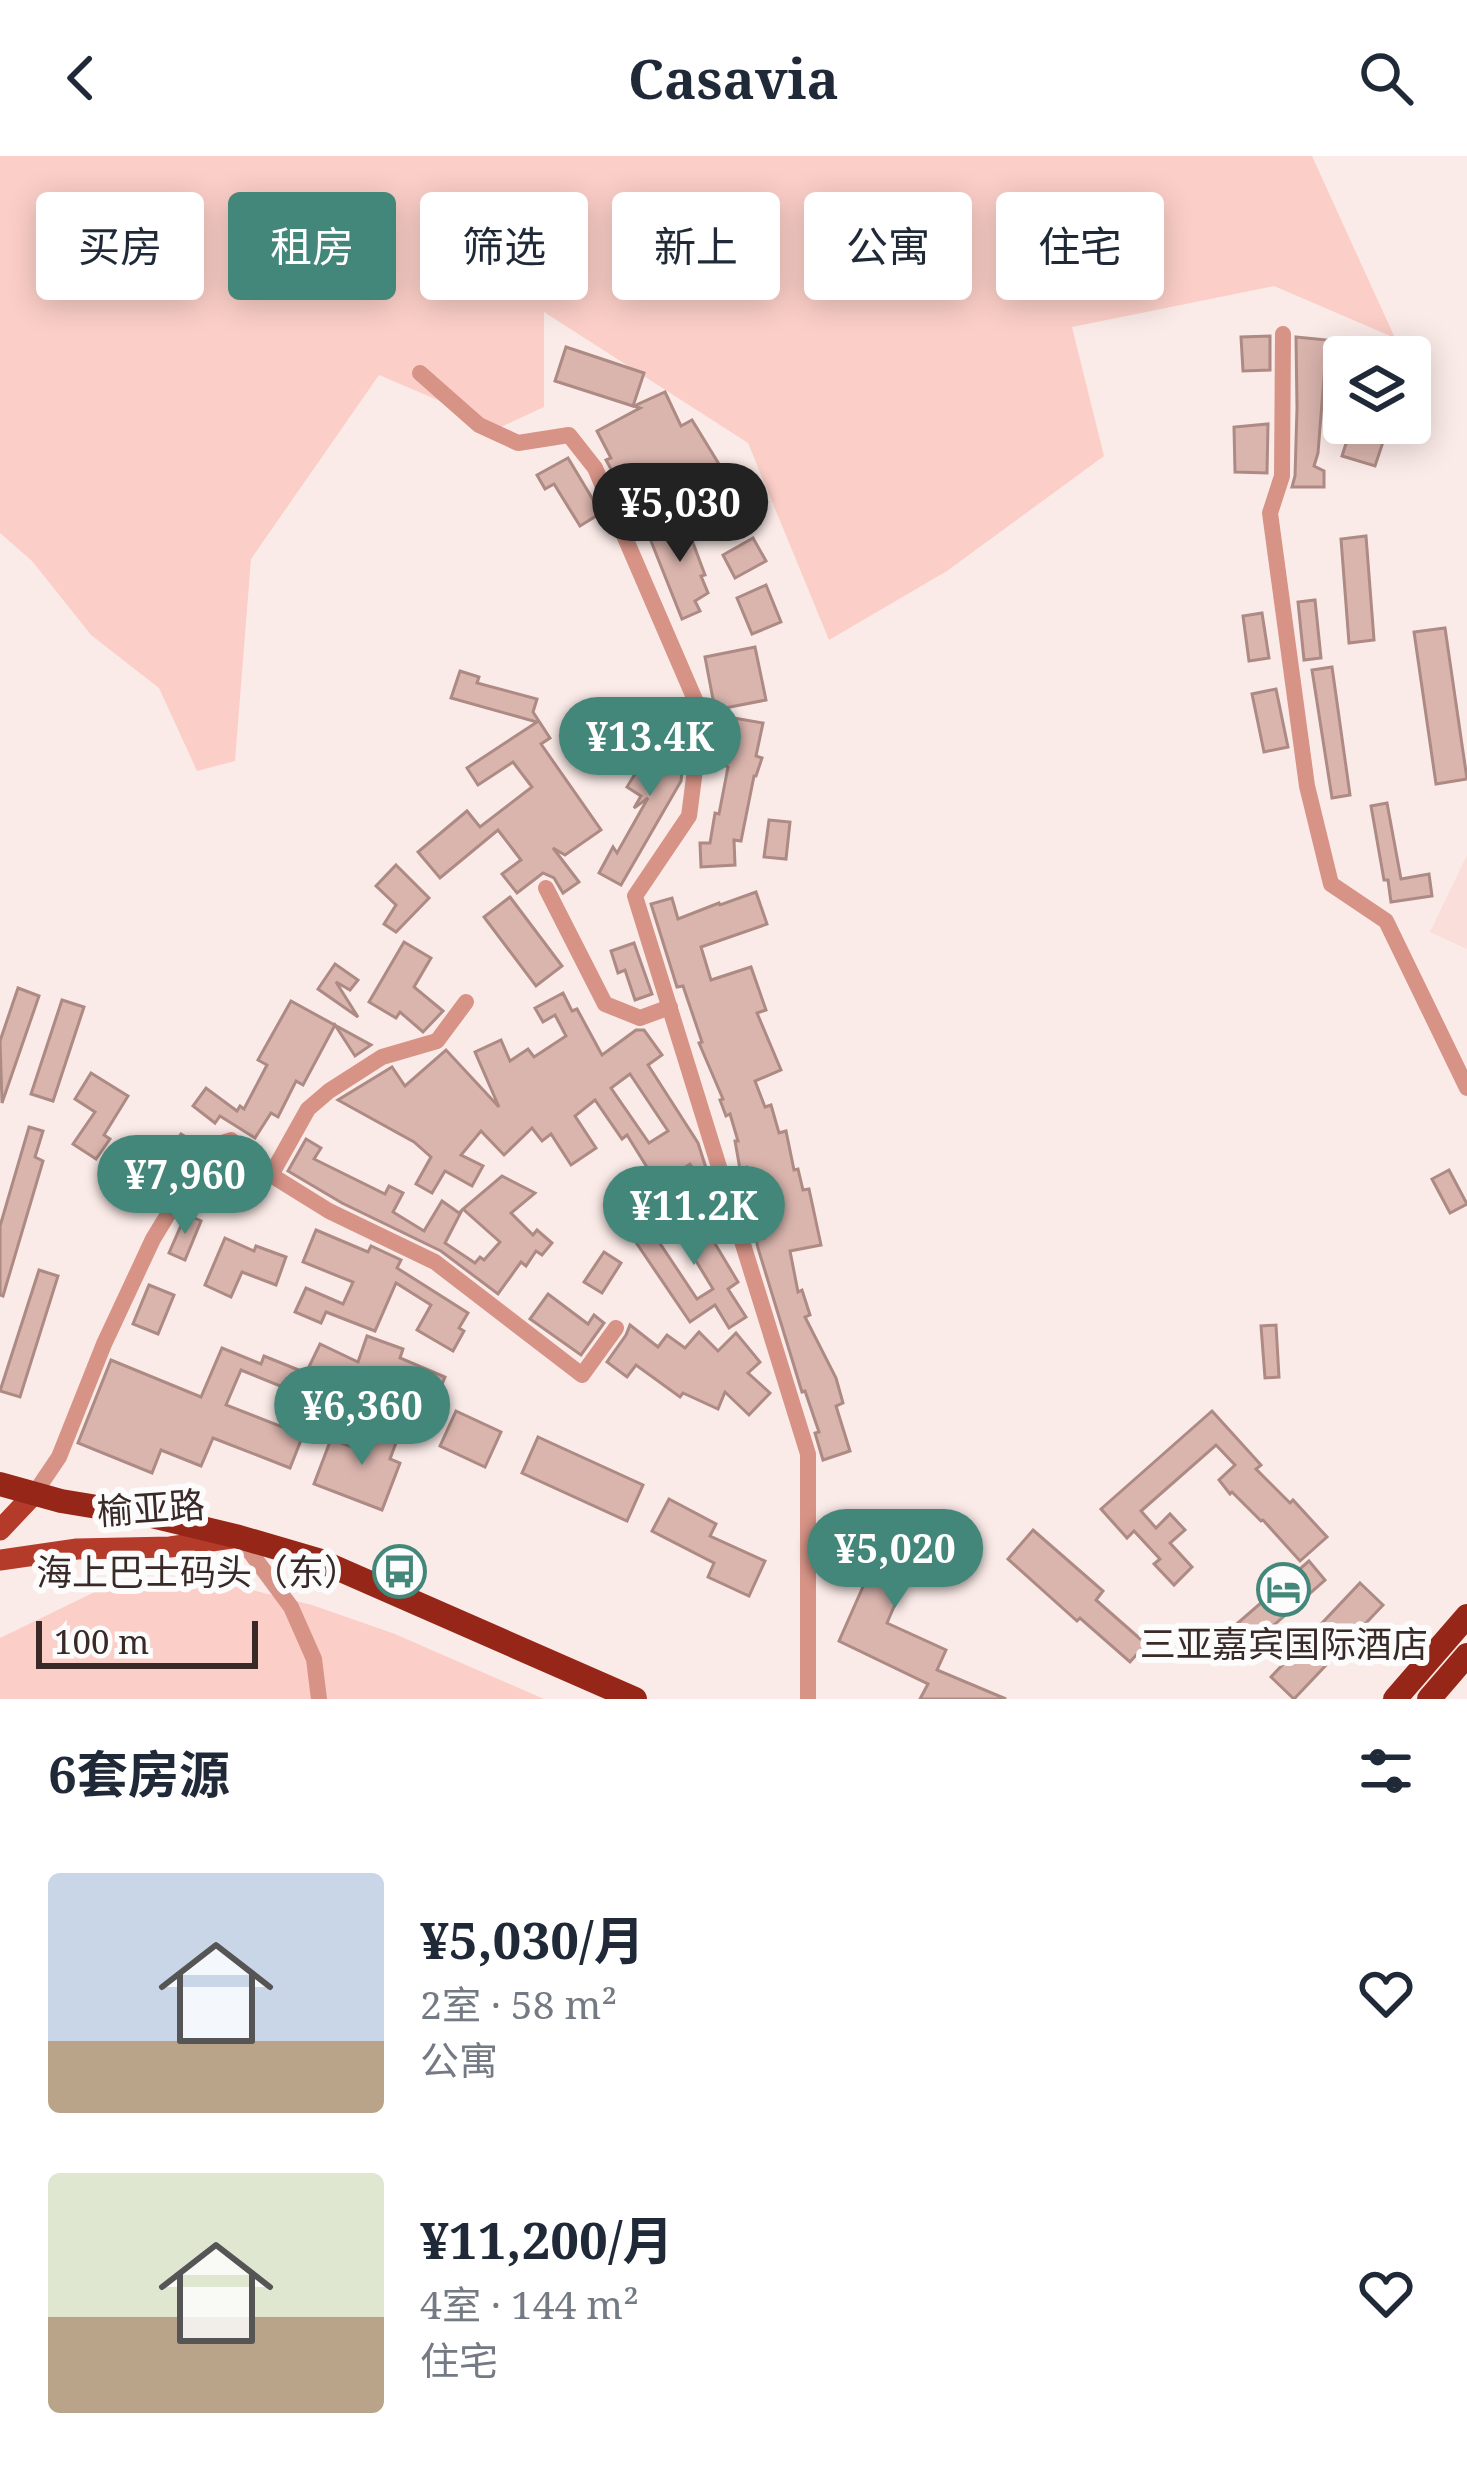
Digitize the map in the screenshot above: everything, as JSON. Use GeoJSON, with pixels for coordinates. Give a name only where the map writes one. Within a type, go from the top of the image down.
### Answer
{"type":"FeatureCollection","features":[{"type":"Feature","properties":{"kind":"highway"},"geometry":{"type":"LineString","coordinates":[[0,1484],[99,1510],[152,1516],[239,1537]]}},
{"type":"Feature","properties":{"kind":"highway","name":"榆亚路"},"geometry":{"type":"LineString","coordinates":[[239,1537],[318,1560],[635,1699]]}},
{"type":"Feature","properties":{"kind":"highway"},"geometry":{"type":"LineString","coordinates":[[1395,1699],[1467,1616]]}},
{"type":"Feature","properties":{"kind":"highway"},"geometry":{"type":"LineString","coordinates":[[1429,1699],[1467,1654]]}},
{"type":"Feature","properties":{"kind":"main road"},"geometry":{"type":"LineString","coordinates":[[0,1530],[34,1494]]}},
{"type":"Feature","properties":{"kind":"main road","name":"榆亚路"},"geometry":{"type":"LineString","coordinates":[[0,1560],[239,1537]]}},
{"type":"Feature","properties":{"kind":"street"},"geometry":{"type":"LineString","coordinates":[[1283,334],[1282,476],[1270,513],[1312,806],[1331,884],[1386,921],[1467,1088]]}},
{"type":"Feature","properties":{"kind":"street"},"geometry":{"type":"LineString","coordinates":[[420,373],[479,425],[518,443],[569,435],[595,468],[702,716],[689,816],[635,896],[808,1454],[808,1699]]}},
{"type":"Feature","properties":{"kind":"street"},"geometry":{"type":"LineString","coordinates":[[547,888],[605,1004],[640,1018],[670,1007]]}},
{"type":"Feature","properties":{"kind":"street"},"geometry":{"type":"LineString","coordinates":[[271,1175],[308,1109],[382,1057],[437,1041],[466,1002]]}},
{"type":"Feature","properties":{"kind":"street"},"geometry":{"type":"LineString","coordinates":[[34,1494],[59,1457],[153,1238],[209,1147],[231,1140],[271,1175],[329,1211],[435,1262],[582,1375],[616,1328]]}},
{"type":"Feature","properties":{"kind":"street"},"geometry":{"type":"LineString","coordinates":[[239,1537],[291,1607],[314,1659],[319,1699]]}},
{"type":"Feature","properties":{"kind":"shaded area"},"geometry":{"type":"Polygon","coordinates":[[[0,156],[1312,156],[1394,336],[1274,286],[1072,327],[1104,456],[947,571],[829,640],[748,443],[544,312],[544,407],[501,427],[379,375],[251,559],[235,761],[197,771],[159,688],[91,635],[32,561],[0,533],[0,156]]]}},
{"type":"Feature","properties":{"kind":"shaded area"},"geometry":{"type":"Polygon","coordinates":[[[1467,855],[1467,949],[1430,932],[1467,855]]]}},
{"type":"Feature","properties":{"kind":"shaded area"},"geometry":{"type":"Polygon","coordinates":[[[228,1584],[312,1605],[395,1634],[544,1699],[0,1699],[0,1638],[105,1587],[228,1584]]]}},
{"type":"Feature","properties":{"kind":"building"},"geometry":{"type":"Polygon","coordinates":[[[1270,336],[1270,370],[1243,371],[1241,337],[1270,336]]]}},
{"type":"Feature","properties":{"kind":"building"},"geometry":{"type":"Polygon","coordinates":[[[1296,337],[1323,340],[1314,466],[1324,471],[1324,487],[1292,487],[1296,337]]]}},
{"type":"Feature","properties":{"kind":"building"},"geometry":{"type":"Polygon","coordinates":[[[566,347],[644,373],[633,406],[555,381],[566,347]]]}},
{"type":"Feature","properties":{"kind":"building"},"geometry":{"type":"Polygon","coordinates":[[[665,392],[681,426],[692,420],[725,474],[686,495],[683,489],[637,516],[606,460],[611,458],[597,431],[665,392]]]}},
{"type":"Feature","properties":{"kind":"building"},"geometry":{"type":"Polygon","coordinates":[[[1268,424],[1267,473],[1235,472],[1234,427],[1268,424]]]}},
{"type":"Feature","properties":{"kind":"building"},"geometry":{"type":"Polygon","coordinates":[[[1346,444],[1382,444],[1375,466],[1342,456],[1346,444]]]}},
{"type":"Feature","properties":{"kind":"building"},"geometry":{"type":"Polygon","coordinates":[[[568,458],[601,513],[580,526],[554,484],[545,489],[537,475],[568,458]]]}},
{"type":"Feature","properties":{"kind":"building"},"geometry":{"type":"Polygon","coordinates":[[[684,519],[708,593],[695,601],[700,611],[682,619],[647,531],[684,519]]]}},
{"type":"Feature","properties":{"kind":"building"},"geometry":{"type":"Polygon","coordinates":[[[1366,536],[1374,640],[1349,643],[1341,539],[1366,536]]]}},
{"type":"Feature","properties":{"kind":"building"},"geometry":{"type":"Polygon","coordinates":[[[753,538],[766,561],[735,578],[723,555],[753,538]]]}},
{"type":"Feature","properties":{"kind":"building"},"geometry":{"type":"Polygon","coordinates":[[[766,585],[781,622],[752,634],[737,598],[766,585]]]}},
{"type":"Feature","properties":{"kind":"building"},"geometry":{"type":"Polygon","coordinates":[[[1315,600],[1321,658],[1304,660],[1298,602],[1315,600]]]}},
{"type":"Feature","properties":{"kind":"building"},"geometry":{"type":"Polygon","coordinates":[[[1262,613],[1269,658],[1249,661],[1243,616],[1262,613]]]}},
{"type":"Feature","properties":{"kind":"building"},"geometry":{"type":"Polygon","coordinates":[[[1445,628],[1467,779],[1436,784],[1414,632],[1445,628]]]}},
{"type":"Feature","properties":{"kind":"building"},"geometry":{"type":"Polygon","coordinates":[[[755,647],[766,700],[715,710],[705,657],[755,647]]]}},
{"type":"Feature","properties":{"kind":"building"},"geometry":{"type":"Polygon","coordinates":[[[1332,667],[1350,795],[1332,798],[1312,670],[1332,667]]]}},
{"type":"Feature","properties":{"kind":"building"},"geometry":{"type":"Polygon","coordinates":[[[460,671],[479,677],[477,683],[537,699],[533,712],[550,738],[541,744],[601,830],[565,855],[553,848],[579,882],[563,893],[554,878],[543,873],[517,893],[502,874],[521,860],[498,830],[440,878],[418,852],[467,811],[480,827],[532,787],[513,762],[478,785],[467,768],[537,722],[451,698],[460,671]]]}},
{"type":"Feature","properties":{"kind":"building"},"geometry":{"type":"Polygon","coordinates":[[[1276,689],[1288,747],[1264,752],[1252,694],[1276,689]]]}},
{"type":"Feature","properties":{"kind":"building"},"geometry":{"type":"Polygon","coordinates":[[[671,714],[688,725],[672,754],[683,761],[681,781],[621,885],[599,873],[613,847],[617,853],[648,798],[634,808],[641,796],[627,787],[638,769],[644,773],[665,738],[657,733],[671,714]]]}},
{"type":"Feature","properties":{"kind":"building"},"geometry":{"type":"Polygon","coordinates":[[[734,718],[763,723],[756,756],[762,758],[741,841],[734,840],[735,865],[701,867],[700,843],[710,843],[715,813],[719,814],[736,735],[731,734],[734,718]]]}},
{"type":"Feature","properties":{"kind":"building"},"geometry":{"type":"Polygon","coordinates":[[[1387,803],[1401,879],[1429,874],[1432,896],[1391,902],[1371,806],[1387,803]]]}},
{"type":"Feature","properties":{"kind":"building"},"geometry":{"type":"Polygon","coordinates":[[[769,820],[790,822],[786,859],[764,857],[769,820]]]}},
{"type":"Feature","properties":{"kind":"building"},"geometry":{"type":"Polygon","coordinates":[[[396,865],[429,898],[396,932],[384,924],[396,905],[376,886],[396,865]]]}},
{"type":"Feature","properties":{"kind":"building"},"geometry":{"type":"Polygon","coordinates":[[[756,892],[767,924],[701,947],[711,980],[751,967],[766,1010],[757,1013],[781,1070],[755,1081],[765,1107],[771,1105],[779,1133],[786,1131],[803,1190],[809,1189],[821,1245],[790,1251],[798,1292],[802,1290],[810,1315],[805,1317],[836,1378],[843,1403],[836,1406],[850,1451],[823,1460],[815,1433],[819,1432],[758,1248],[756,1239],[764,1238],[747,1167],[740,1169],[730,1114],[726,1116],[699,1043],[683,986],[677,987],[651,904],[672,898],[678,919],[756,892]]]}},
{"type":"Feature","properties":{"kind":"building"},"geometry":{"type":"Polygon","coordinates":[[[510,897],[562,966],[536,986],[484,917],[510,897]]]}},
{"type":"Feature","properties":{"kind":"building"},"geometry":{"type":"Polygon","coordinates":[[[404,942],[431,958],[414,987],[443,1011],[423,1032],[400,1012],[396,1018],[369,1002],[404,942]]]}},
{"type":"Feature","properties":{"kind":"building"},"geometry":{"type":"Polygon","coordinates":[[[634,943],[652,994],[635,1000],[625,970],[618,973],[611,951],[634,943]]]}},
{"type":"Feature","properties":{"kind":"building"},"geometry":{"type":"Polygon","coordinates":[[[335,964],[358,980],[350,990],[336,982],[358,1017],[318,989],[335,964]]]}},
{"type":"Feature","properties":{"kind":"building"},"geometry":{"type":"Polygon","coordinates":[[[18,988],[39,996],[2,1103],[0,1041],[18,988]]]}},
{"type":"Feature","properties":{"kind":"building"},"geometry":{"type":"Polygon","coordinates":[[[563,993],[602,1055],[636,1030],[644,1030],[662,1055],[648,1065],[698,1143],[706,1168],[697,1174],[690,1164],[658,1185],[627,1135],[622,1139],[595,1100],[575,1116],[596,1148],[571,1165],[551,1134],[542,1141],[532,1128],[504,1155],[481,1131],[461,1155],[483,1166],[472,1186],[445,1171],[432,1193],[416,1184],[431,1157],[414,1142],[338,1100],[392,1067],[405,1086],[446,1050],[499,1107],[475,1052],[501,1040],[510,1061],[528,1049],[534,1057],[566,1036],[555,1015],[543,1022],[535,1008],[563,993]],[[630,1074],[611,1088],[649,1143],[668,1131],[630,1074]]]}},
{"type":"Feature","properties":{"kind":"building"},"geometry":{"type":"Polygon","coordinates":[[[62,1000],[84,1007],[53,1101],[31,1094],[62,1000]]]}},
{"type":"Feature","properties":{"kind":"building"},"geometry":{"type":"Polygon","coordinates":[[[291,1001],[335,1025],[303,1085],[296,1081],[278,1117],[271,1113],[255,1138],[220,1116],[215,1123],[193,1106],[206,1088],[237,1111],[240,1106],[244,1109],[267,1065],[258,1060],[291,1001]]]}},
{"type":"Feature","properties":{"kind":"building"},"geometry":{"type":"Polygon","coordinates":[[[335,1025],[371,1045],[355,1056],[335,1025]]]}},
{"type":"Feature","properties":{"kind":"building"},"geometry":{"type":"Polygon","coordinates":[[[91,1073],[128,1096],[104,1135],[110,1139],[96,1159],[73,1144],[95,1112],[75,1099],[91,1073]]]}},
{"type":"Feature","properties":{"kind":"building"},"geometry":{"type":"Polygon","coordinates":[[[29,1127],[43,1131],[35,1157],[43,1161],[3,1296],[0,1226],[29,1127]]]}},
{"type":"Feature","properties":{"kind":"building"},"geometry":{"type":"Polygon","coordinates":[[[181,1134],[196,1143],[167,1191],[141,1166],[156,1150],[165,1159],[181,1134]]]}},
{"type":"Feature","properties":{"kind":"building"},"geometry":{"type":"Polygon","coordinates":[[[306,1139],[321,1148],[314,1159],[385,1194],[389,1186],[403,1193],[393,1212],[424,1231],[442,1201],[459,1213],[462,1210],[445,1243],[475,1263],[500,1242],[463,1209],[502,1176],[535,1193],[511,1213],[533,1235],[537,1230],[552,1243],[542,1255],[536,1251],[526,1266],[521,1262],[498,1294],[441,1251],[288,1171],[306,1139]]]}},
{"type":"Feature","properties":{"kind":"building"},"geometry":{"type":"Polygon","coordinates":[[[1449,1170],[1467,1204],[1450,1213],[1432,1179],[1449,1170]]]}},
{"type":"Feature","properties":{"kind":"building"},"geometry":{"type":"Polygon","coordinates":[[[690,1202],[738,1282],[728,1289],[746,1317],[729,1328],[715,1305],[690,1322],[633,1238],[649,1227],[697,1299],[713,1289],[668,1215],[690,1202]]]}},
{"type":"Feature","properties":{"kind":"building"},"geometry":{"type":"Polygon","coordinates":[[[186,1214],[201,1221],[185,1260],[169,1253],[186,1214]]]}},
{"type":"Feature","properties":{"kind":"building"},"geometry":{"type":"Polygon","coordinates":[[[316,1230],[401,1260],[397,1268],[468,1313],[453,1351],[417,1330],[431,1305],[396,1283],[375,1331],[326,1312],[321,1323],[295,1312],[306,1288],[343,1304],[353,1282],[303,1262],[316,1230]]]}},
{"type":"Feature","properties":{"kind":"building"},"geometry":{"type":"Polygon","coordinates":[[[225,1238],[254,1251],[256,1246],[286,1257],[276,1285],[242,1272],[231,1297],[205,1285],[225,1238]]]}},
{"type":"Feature","properties":{"kind":"building"},"geometry":{"type":"Polygon","coordinates":[[[604,1252],[621,1263],[602,1293],[584,1282],[604,1252]]]}},
{"type":"Feature","properties":{"kind":"building"},"geometry":{"type":"Polygon","coordinates":[[[39,1270],[58,1276],[20,1397],[0,1391],[39,1270]]]}},
{"type":"Feature","properties":{"kind":"building"},"geometry":{"type":"Polygon","coordinates":[[[149,1285],[174,1295],[158,1334],[133,1324],[149,1285]]]}},
{"type":"Feature","properties":{"kind":"building"},"geometry":{"type":"Polygon","coordinates":[[[548,1294],[588,1324],[594,1315],[604,1323],[581,1355],[530,1319],[548,1294]]]}},
{"type":"Feature","properties":{"kind":"building"},"geometry":{"type":"Polygon","coordinates":[[[630,1325],[658,1347],[667,1335],[685,1348],[699,1332],[718,1351],[736,1333],[760,1362],[748,1373],[770,1393],[749,1415],[725,1392],[718,1409],[683,1393],[680,1397],[636,1365],[627,1377],[607,1362],[630,1325]]]}},
{"type":"Feature","properties":{"kind":"building"},"geometry":{"type":"Polygon","coordinates":[[[1276,1325],[1279,1377],[1265,1378],[1261,1326],[1276,1325]]]}},
{"type":"Feature","properties":{"kind":"building"},"geometry":{"type":"Polygon","coordinates":[[[367,1336],[403,1349],[400,1358],[445,1377],[431,1410],[383,1389],[380,1396],[360,1387],[349,1414],[241,1370],[226,1405],[303,1435],[290,1468],[213,1438],[201,1466],[161,1450],[152,1473],[78,1443],[111,1360],[201,1397],[222,1348],[261,1364],[264,1356],[306,1373],[320,1344],[358,1362],[367,1336]]]}},
{"type":"Feature","properties":{"kind":"building"},"geometry":{"type":"Polygon","coordinates":[[[456,1411],[501,1432],[485,1467],[440,1446],[456,1411]]]}},
{"type":"Feature","properties":{"kind":"building"},"geometry":{"type":"Polygon","coordinates":[[[1212,1411],[1261,1465],[1256,1469],[1327,1537],[1300,1561],[1219,1480],[1235,1465],[1216,1445],[1141,1511],[1156,1528],[1170,1514],[1185,1530],[1170,1543],[1192,1567],[1174,1585],[1154,1564],[1160,1559],[1134,1531],[1127,1538],[1101,1509],[1212,1411]]]}},
{"type":"Feature","properties":{"kind":"building"},"geometry":{"type":"Polygon","coordinates":[[[376,1422],[400,1432],[390,1459],[400,1463],[382,1510],[314,1484],[331,1439],[365,1452],[376,1422]]]}},
{"type":"Feature","properties":{"kind":"building"},"geometry":{"type":"Polygon","coordinates":[[[538,1437],[643,1485],[627,1521],[522,1473],[538,1437]]]}},
{"type":"Feature","properties":{"kind":"building"},"geometry":{"type":"Polygon","coordinates":[[[669,1499],[716,1524],[710,1536],[765,1561],[749,1596],[708,1577],[714,1563],[652,1531],[669,1499]]]}},
{"type":"Feature","properties":{"kind":"building"},"geometry":{"type":"Polygon","coordinates":[[[851,1512],[923,1539],[887,1623],[946,1650],[937,1670],[1006,1699],[920,1699],[928,1684],[839,1641],[873,1564],[841,1550],[851,1512]]]}},
{"type":"Feature","properties":{"kind":"building"},"geometry":{"type":"Polygon","coordinates":[[[1033,1530],[1103,1591],[1096,1600],[1146,1644],[1130,1662],[1008,1559],[1033,1530]]]}},
{"type":"Feature","properties":{"kind":"building"},"geometry":{"type":"Polygon","coordinates":[[[1309,1561],[1325,1580],[1248,1648],[1231,1629],[1309,1561]]]}},
{"type":"Feature","properties":{"kind":"building"},"geometry":{"type":"Polygon","coordinates":[[[1360,1583],[1383,1605],[1294,1699],[1271,1677],[1360,1583]]]}},
{"type":"Feature","properties":{"kind":"place","name":"海上巴士码头（东）"},"geometry":{"type":"Point","coordinates":[399,1572]}},
{"type":"Feature","properties":{"kind":"place","name":"三亚嘉宾国际酒店"},"geometry":{"type":"Point","coordinates":[1284,1589]}}]}
